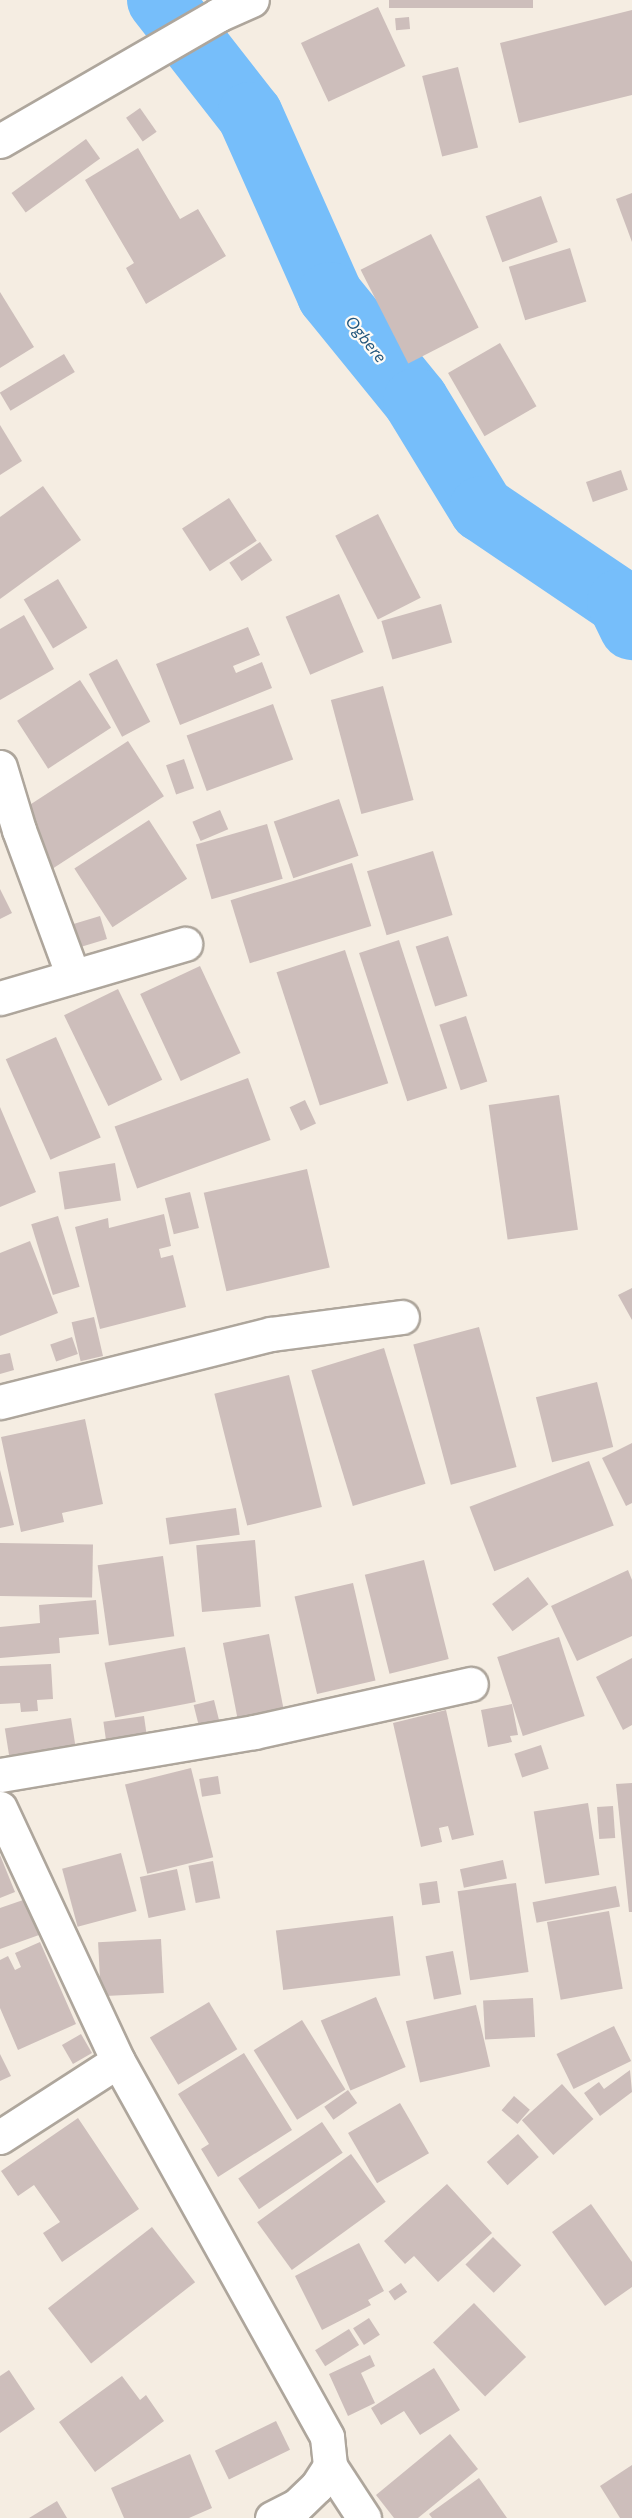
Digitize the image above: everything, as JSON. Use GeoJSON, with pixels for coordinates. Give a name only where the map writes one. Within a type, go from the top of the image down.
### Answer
{"type":"FeatureCollection","features":[{"type":"Feature","properties":{"kind":"street"},"geometry":{"type":"LineString","coordinates":[[0,141],[142,57],[218,15],[252,0]]}},
{"type":"Feature","properties":{"kind":"street"},"geometry":{"type":"LineString","coordinates":[[0,767],[19,830],[73,976]]}},
{"type":"Feature","properties":{"kind":"street"},"geometry":{"type":"LineString","coordinates":[[0,998],[185,944]]}},
{"type":"Feature","properties":{"kind":"street"},"geometry":{"type":"LineString","coordinates":[[0,1402],[271,1334],[402,1317]]}},
{"type":"Feature","properties":{"kind":"street"},"geometry":{"type":"LineString","coordinates":[[0,1775],[254,1732],[471,1684]]}},
{"type":"Feature","properties":{"kind":"street"},"geometry":{"type":"LineString","coordinates":[[0,1808],[118,2061],[327,2438],[330,2466],[364,2518]]}},
{"type":"Feature","properties":{"kind":"street"},"geometry":{"type":"LineString","coordinates":[[0,2137],[118,2061]]}},
{"type":"Feature","properties":{"kind":"street"},"geometry":{"type":"LineString","coordinates":[[272,2518],[296,2506],[317,2486],[330,2466]]}},
{"type":"Feature","properties":{"kind":"building"},"geometry":{"type":"Polygon","coordinates":[[[389,0],[533,0],[533,8],[389,8],[389,0]]]}},
{"type":"Feature","properties":{"kind":"building"},"geometry":{"type":"Polygon","coordinates":[[[378,7],[405,66],[328,102],[301,43],[378,7]]]}},
{"type":"Feature","properties":{"kind":"building"},"geometry":{"type":"Polygon","coordinates":[[[632,10],[632,95],[519,123],[500,43],[632,10]]]}},
{"type":"Feature","properties":{"kind":"building"},"geometry":{"type":"Polygon","coordinates":[[[409,17],[410,29],[396,30],[395,18],[409,17]]]}},
{"type":"Feature","properties":{"kind":"building"},"geometry":{"type":"Polygon","coordinates":[[[458,67],[478,148],[442,156],[422,76],[458,67]]]}},
{"type":"Feature","properties":{"kind":"building"},"geometry":{"type":"Polygon","coordinates":[[[140,108],[157,132],[143,142],[126,118],[140,108]]]}},
{"type":"Feature","properties":{"kind":"building"},"geometry":{"type":"Polygon","coordinates":[[[86,139],[100,158],[26,212],[12,193],[86,139]]]}},
{"type":"Feature","properties":{"kind":"building"},"geometry":{"type":"Polygon","coordinates":[[[138,148],[180,219],[198,209],[226,256],[146,304],[126,268],[134,263],[85,180],[138,148]]]}},
{"type":"Feature","properties":{"kind":"building"},"geometry":{"type":"Polygon","coordinates":[[[632,193],[632,242],[616,199],[632,193]]]}},
{"type":"Feature","properties":{"kind":"building"},"geometry":{"type":"Polygon","coordinates":[[[541,196],[558,242],[502,262],[486,216],[541,196]]]}},
{"type":"Feature","properties":{"kind":"building"},"geometry":{"type":"Polygon","coordinates":[[[431,234],[479,328],[408,363],[361,270],[431,234]]]}},
{"type":"Feature","properties":{"kind":"building"},"geometry":{"type":"Polygon","coordinates":[[[570,248],[586,302],[525,320],[509,267],[570,248]]]}},
{"type":"Feature","properties":{"kind":"building"},"geometry":{"type":"Polygon","coordinates":[[[0,292],[34,347],[0,368],[0,292]]]}},
{"type":"Feature","properties":{"kind":"building"},"geometry":{"type":"Polygon","coordinates":[[[500,343],[536,406],[485,436],[448,373],[500,343]]]}},
{"type":"Feature","properties":{"kind":"building"},"geometry":{"type":"Polygon","coordinates":[[[64,354],[75,372],[11,411],[0,392],[64,354]]]}},
{"type":"Feature","properties":{"kind":"building"},"geometry":{"type":"Polygon","coordinates":[[[0,425],[22,461],[0,475],[0,425]]]}},
{"type":"Feature","properties":{"kind":"building"},"geometry":{"type":"Polygon","coordinates":[[[621,470],[628,490],[593,502],[586,482],[621,470]]]}},
{"type":"Feature","properties":{"kind":"building"},"geometry":{"type":"Polygon","coordinates":[[[43,486],[81,540],[0,599],[0,517],[43,486]]]}},
{"type":"Feature","properties":{"kind":"building"},"geometry":{"type":"Polygon","coordinates":[[[229,498],[257,541],[210,571],[182,528],[229,498]]]}},
{"type":"Feature","properties":{"kind":"building"},"geometry":{"type":"Polygon","coordinates":[[[378,514],[421,598],[378,620],[335,536],[378,514]]]}},
{"type":"Feature","properties":{"kind":"building"},"geometry":{"type":"Polygon","coordinates":[[[260,542],[272,560],[242,581],[229,563],[260,542]]]}},
{"type":"Feature","properties":{"kind":"building"},"geometry":{"type":"Polygon","coordinates":[[[58,579],[87,628],[53,648],[24,600],[58,579]]]}},
{"type":"Feature","properties":{"kind":"building"},"geometry":{"type":"Polygon","coordinates":[[[339,594],[364,652],[310,675],[286,617],[339,594]]]}},
{"type":"Feature","properties":{"kind":"building"},"geometry":{"type":"Polygon","coordinates":[[[441,604],[452,642],[392,660],[381,621],[441,604]]]}},
{"type":"Feature","properties":{"kind":"building"},"geometry":{"type":"Polygon","coordinates":[[[24,615],[54,669],[0,700],[0,629],[24,615]]]}},
{"type":"Feature","properties":{"kind":"building"},"geometry":{"type":"Polygon","coordinates":[[[248,627],[260,655],[233,666],[236,673],[262,662],[272,688],[180,725],[156,664],[248,627]]]}},
{"type":"Feature","properties":{"kind":"building"},"geometry":{"type":"Polygon","coordinates":[[[117,659],[150,722],[122,737],[89,674],[117,659]]]}},
{"type":"Feature","properties":{"kind":"building"},"geometry":{"type":"Polygon","coordinates":[[[80,680],[111,728],[48,769],[17,721],[80,680]]]}},
{"type":"Feature","properties":{"kind":"building"},"geometry":{"type":"Polygon","coordinates":[[[383,686],[414,800],[361,814],[331,700],[383,686]]]}},
{"type":"Feature","properties":{"kind":"building"},"geometry":{"type":"Polygon","coordinates":[[[273,704],[293,759],[207,791],[187,735],[273,704]]]}},
{"type":"Feature","properties":{"kind":"building"},"geometry":{"type":"Polygon","coordinates":[[[128,741],[164,796],[53,868],[17,813],[128,741]]]}},
{"type":"Feature","properties":{"kind":"building"},"geometry":{"type":"Polygon","coordinates":[[[184,759],[194,788],[176,794],[166,765],[184,759]]]}},
{"type":"Feature","properties":{"kind":"building"},"geometry":{"type":"Polygon","coordinates":[[[339,799],[359,856],[293,878],[274,821],[339,799]]]}},
{"type":"Feature","properties":{"kind":"building"},"geometry":{"type":"Polygon","coordinates":[[[220,810],[228,829],[201,841],[192,822],[220,810]]]}},
{"type":"Feature","properties":{"kind":"building"},"geometry":{"type":"Polygon","coordinates":[[[149,820],[187,879],[112,927],[74,868],[149,820]]]}},
{"type":"Feature","properties":{"kind":"building"},"geometry":{"type":"Polygon","coordinates":[[[267,824],[283,879],[212,899],[196,844],[267,824]]]}},
{"type":"Feature","properties":{"kind":"building"},"geometry":{"type":"Polygon","coordinates":[[[433,851],[453,915],[387,935],[367,871],[433,851]]]}},
{"type":"Feature","properties":{"kind":"building"},"geometry":{"type":"Polygon","coordinates":[[[352,863],[371,926],[250,963],[231,900],[352,863]]]}},
{"type":"Feature","properties":{"kind":"building"},"geometry":{"type":"Polygon","coordinates":[[[0,889],[12,913],[0,919],[0,889]]]}},
{"type":"Feature","properties":{"kind":"building"},"geometry":{"type":"Polygon","coordinates":[[[100,916],[107,939],[76,948],[69,925],[100,916]]]}},
{"type":"Feature","properties":{"kind":"building"},"geometry":{"type":"Polygon","coordinates":[[[448,936],[467,996],[435,1006],[416,947],[448,936]]]}},
{"type":"Feature","properties":{"kind":"building"},"geometry":{"type":"Polygon","coordinates":[[[399,940],[447,1088],[407,1101],[359,953],[399,940]]]}},
{"type":"Feature","properties":{"kind":"building"},"geometry":{"type":"Polygon","coordinates":[[[345,950],[388,1083],[320,1105],[277,972],[345,950]]]}},
{"type":"Feature","properties":{"kind":"building"},"geometry":{"type":"Polygon","coordinates":[[[200,966],[241,1053],[181,1081],[140,994],[200,966]]]}},
{"type":"Feature","properties":{"kind":"building"},"geometry":{"type":"Polygon","coordinates":[[[118,989],[162,1080],[108,1106],[64,1015],[118,989]]]}},
{"type":"Feature","properties":{"kind":"building"},"geometry":{"type":"Polygon","coordinates":[[[466,1016],[487,1082],[461,1090],[439,1025],[466,1016]]]}},
{"type":"Feature","properties":{"kind":"building"},"geometry":{"type":"Polygon","coordinates":[[[56,1037],[101,1137],[50,1160],[6,1059],[56,1037]]]}},
{"type":"Feature","properties":{"kind":"building"},"geometry":{"type":"Polygon","coordinates":[[[248,1078],[271,1140],[137,1189],[115,1127],[248,1078]]]}},
{"type":"Feature","properties":{"kind":"building"},"geometry":{"type":"Polygon","coordinates":[[[559,1095],[578,1230],[508,1240],[489,1105],[559,1095]]]}},
{"type":"Feature","properties":{"kind":"building"},"geometry":{"type":"Polygon","coordinates":[[[305,1100],[316,1124],[301,1131],[290,1107],[305,1100]]]}},
{"type":"Feature","properties":{"kind":"building"},"geometry":{"type":"Polygon","coordinates":[[[0,1107],[36,1192],[0,1207],[0,1107]]]}},
{"type":"Feature","properties":{"kind":"building"},"geometry":{"type":"Polygon","coordinates":[[[115,1163],[121,1201],[65,1209],[59,1172],[115,1163]]]}},
{"type":"Feature","properties":{"kind":"building"},"geometry":{"type":"Polygon","coordinates":[[[307,1169],[330,1267],[226,1291],[204,1193],[307,1169]]]}},
{"type":"Feature","properties":{"kind":"building"},"geometry":{"type":"Polygon","coordinates":[[[190,1192],[199,1228],[174,1234],[165,1198],[190,1192]]]}},
{"type":"Feature","properties":{"kind":"building"},"geometry":{"type":"Polygon","coordinates":[[[164,1214],[171,1246],[159,1249],[161,1258],[173,1255],[186,1307],[100,1329],[75,1227],[108,1218],[109,1228],[164,1214]]]}},
{"type":"Feature","properties":{"kind":"building"},"geometry":{"type":"Polygon","coordinates":[[[58,1216],[80,1287],[53,1295],[31,1224],[58,1216]]]}},
{"type":"Feature","properties":{"kind":"building"},"geometry":{"type":"Polygon","coordinates":[[[30,1241],[58,1313],[0,1336],[0,1253],[30,1241]]]}},
{"type":"Feature","properties":{"kind":"building"},"geometry":{"type":"Polygon","coordinates":[[[632,1288],[632,1320],[618,1295],[632,1288]]]}},
{"type":"Feature","properties":{"kind":"building"},"geometry":{"type":"Polygon","coordinates":[[[94,1317],[103,1356],[81,1361],[72,1322],[94,1317]]]}},
{"type":"Feature","properties":{"kind":"building"},"geometry":{"type":"Polygon","coordinates":[[[479,1327],[517,1467],[451,1485],[413,1345],[479,1327]]]}},
{"type":"Feature","properties":{"kind":"building"},"geometry":{"type":"Polygon","coordinates":[[[72,1337],[78,1354],[56,1362],[50,1344],[72,1337]]]}},
{"type":"Feature","properties":{"kind":"building"},"geometry":{"type":"Polygon","coordinates":[[[384,1348],[426,1484],[353,1506],[311,1370],[384,1348]]]}},
{"type":"Feature","properties":{"kind":"building"},"geometry":{"type":"Polygon","coordinates":[[[10,1353],[14,1370],[0,1374],[0,1355],[10,1353]]]}},
{"type":"Feature","properties":{"kind":"building"},"geometry":{"type":"Polygon","coordinates":[[[289,1375],[322,1507],[247,1526],[214,1394],[289,1375]]]}},
{"type":"Feature","properties":{"kind":"building"},"geometry":{"type":"Polygon","coordinates":[[[597,1382],[613,1447],[552,1462],[536,1397],[597,1382]]]}},
{"type":"Feature","properties":{"kind":"building"},"geometry":{"type":"Polygon","coordinates":[[[85,1419],[103,1504],[62,1513],[64,1522],[21,1532],[1,1437],[85,1419]]]}},
{"type":"Feature","properties":{"kind":"building"},"geometry":{"type":"Polygon","coordinates":[[[632,1443],[632,1503],[626,1506],[602,1458],[632,1443]]]}},
{"type":"Feature","properties":{"kind":"building"},"geometry":{"type":"Polygon","coordinates":[[[589,1461],[614,1525],[494,1571],[470,1507],[589,1461]]]}},
{"type":"Feature","properties":{"kind":"building"},"geometry":{"type":"Polygon","coordinates":[[[0,1470],[14,1525],[0,1528],[0,1470]]]}},
{"type":"Feature","properties":{"kind":"building"},"geometry":{"type":"Polygon","coordinates":[[[236,1508],[240,1535],[169,1545],[166,1518],[236,1508]]]}},
{"type":"Feature","properties":{"kind":"building"},"geometry":{"type":"Polygon","coordinates":[[[255,1540],[261,1607],[202,1612],[196,1545],[255,1540]]]}},
{"type":"Feature","properties":{"kind":"building"},"geometry":{"type":"Polygon","coordinates":[[[0,1543],[93,1545],[92,1598],[0,1596],[0,1543]]]}},
{"type":"Feature","properties":{"kind":"building"},"geometry":{"type":"Polygon","coordinates":[[[163,1556],[174,1636],[109,1645],[98,1565],[163,1556]]]}},
{"type":"Feature","properties":{"kind":"building"},"geometry":{"type":"Polygon","coordinates":[[[424,1560],[449,1659],[389,1674],[365,1575],[424,1560]]]}},
{"type":"Feature","properties":{"kind":"building"},"geometry":{"type":"Polygon","coordinates":[[[628,1570],[632,1580],[632,1636],[577,1661],[551,1606],[628,1570]]]}},
{"type":"Feature","properties":{"kind":"building"},"geometry":{"type":"Polygon","coordinates":[[[528,1577],[548,1604],[513,1631],[492,1604],[528,1577]]]}},
{"type":"Feature","properties":{"kind":"building"},"geometry":{"type":"Polygon","coordinates":[[[353,1583],[375,1680],[317,1694],[295,1596],[353,1583]]]}},
{"type":"Feature","properties":{"kind":"building"},"geometry":{"type":"Polygon","coordinates":[[[96,1600],[99,1634],[59,1638],[60,1653],[0,1658],[0,1627],[40,1623],[39,1605],[96,1600]]]}},
{"type":"Feature","properties":{"kind":"building"},"geometry":{"type":"Polygon","coordinates":[[[269,1634],[284,1713],[238,1721],[223,1643],[269,1634]]]}},
{"type":"Feature","properties":{"kind":"building"},"geometry":{"type":"Polygon","coordinates":[[[559,1637],[585,1716],[523,1736],[497,1657],[559,1637]]]}},
{"type":"Feature","properties":{"kind":"building"},"geometry":{"type":"Polygon","coordinates":[[[185,1647],[196,1702],[115,1718],[105,1663],[185,1647]]]}},
{"type":"Feature","properties":{"kind":"building"},"geometry":{"type":"Polygon","coordinates":[[[632,1658],[632,1725],[623,1730],[596,1677],[632,1658]]]}},
{"type":"Feature","properties":{"kind":"building"},"geometry":{"type":"Polygon","coordinates":[[[51,1664],[53,1699],[37,1700],[38,1711],[21,1712],[20,1703],[0,1704],[0,1666],[51,1664]]]}},
{"type":"Feature","properties":{"kind":"building"},"geometry":{"type":"Polygon","coordinates":[[[214,1700],[220,1724],[200,1729],[194,1705],[214,1700]]]}},
{"type":"Feature","properties":{"kind":"building"},"geometry":{"type":"Polygon","coordinates":[[[512,1704],[518,1735],[510,1736],[512,1742],[488,1747],[481,1710],[512,1704]]]}},
{"type":"Feature","properties":{"kind":"building"},"geometry":{"type":"Polygon","coordinates":[[[446,1710],[474,1835],[452,1840],[448,1826],[439,1828],[442,1842],[421,1847],[393,1723],[446,1710]]]}},
{"type":"Feature","properties":{"kind":"building"},"geometry":{"type":"Polygon","coordinates":[[[144,1716],[148,1743],[107,1748],[103,1722],[144,1716]]]}},
{"type":"Feature","properties":{"kind":"building"},"geometry":{"type":"Polygon","coordinates":[[[71,1718],[76,1750],[10,1760],[5,1728],[71,1718]]]}},
{"type":"Feature","properties":{"kind":"building"},"geometry":{"type":"Polygon","coordinates":[[[541,1745],[549,1769],[522,1777],[514,1754],[541,1745]]]}},
{"type":"Feature","properties":{"kind":"building"},"geometry":{"type":"Polygon","coordinates":[[[191,1768],[213,1857],[147,1874],[125,1784],[191,1768]]]}},
{"type":"Feature","properties":{"kind":"building"},"geometry":{"type":"Polygon","coordinates":[[[218,1776],[221,1794],[202,1797],[199,1779],[218,1776]]]}},
{"type":"Feature","properties":{"kind":"building"},"geometry":{"type":"Polygon","coordinates":[[[632,1783],[632,1912],[629,1912],[616,1784],[632,1783]]]}},
{"type":"Feature","properties":{"kind":"building"},"geometry":{"type":"Polygon","coordinates":[[[588,1803],[599,1875],[545,1884],[534,1812],[588,1803]]]}},
{"type":"Feature","properties":{"kind":"building"},"geometry":{"type":"Polygon","coordinates":[[[613,1806],[615,1838],[599,1839],[597,1807],[613,1806]]]}},
{"type":"Feature","properties":{"kind":"building"},"geometry":{"type":"Polygon","coordinates":[[[121,1853],[137,1911],[78,1927],[62,1869],[121,1853]]]}},
{"type":"Feature","properties":{"kind":"building"},"geometry":{"type":"Polygon","coordinates":[[[0,1855],[15,1892],[0,1898],[0,1855]]]}},
{"type":"Feature","properties":{"kind":"building"},"geometry":{"type":"Polygon","coordinates":[[[503,1860],[507,1879],[464,1888],[460,1869],[503,1860]]]}},
{"type":"Feature","properties":{"kind":"building"},"geometry":{"type":"Polygon","coordinates":[[[213,1861],[220,1898],[196,1903],[188,1866],[213,1861]]]}},
{"type":"Feature","properties":{"kind":"building"},"geometry":{"type":"Polygon","coordinates":[[[177,1869],[186,1910],[149,1918],[140,1877],[177,1869]]]}},
{"type":"Feature","properties":{"kind":"building"},"geometry":{"type":"Polygon","coordinates":[[[437,1881],[440,1903],[422,1905],[419,1884],[437,1881]]]}},
{"type":"Feature","properties":{"kind":"building"},"geometry":{"type":"Polygon","coordinates":[[[516,1883],[529,1972],[470,1980],[458,1891],[516,1883]]]}},
{"type":"Feature","properties":{"kind":"building"},"geometry":{"type":"Polygon","coordinates":[[[616,1886],[620,1907],[537,1923],[533,1902],[616,1886]]]}},
{"type":"Feature","properties":{"kind":"building"},"geometry":{"type":"Polygon","coordinates":[[[26,1899],[39,1935],[0,1949],[0,1908],[26,1899]]]}},
{"type":"Feature","properties":{"kind":"building"},"geometry":{"type":"Polygon","coordinates":[[[609,1911],[623,1989],[561,2000],[547,1922],[609,1911]]]}},
{"type":"Feature","properties":{"kind":"building"},"geometry":{"type":"Polygon","coordinates":[[[393,1916],[400,1976],[283,1990],[276,1930],[393,1916]]]}},
{"type":"Feature","properties":{"kind":"building"},"geometry":{"type":"Polygon","coordinates":[[[161,1939],[164,1993],[101,1996],[98,1942],[161,1939]]]}},
{"type":"Feature","properties":{"kind":"building"},"geometry":{"type":"Polygon","coordinates":[[[40,1942],[76,2024],[18,2050],[0,2008],[0,1960],[8,1956],[15,1970],[21,1967],[15,1953],[40,1942]]]}},
{"type":"Feature","properties":{"kind":"building"},"geometry":{"type":"Polygon","coordinates":[[[453,1951],[461,1994],[434,2000],[426,1956],[453,1951]]]}},
{"type":"Feature","properties":{"kind":"building"},"geometry":{"type":"Polygon","coordinates":[[[376,1997],[406,2067],[350,2090],[321,2020],[376,1997]]]}},
{"type":"Feature","properties":{"kind":"building"},"geometry":{"type":"Polygon","coordinates":[[[533,1998],[535,2037],[485,2040],[483,2001],[533,1998]]]}},
{"type":"Feature","properties":{"kind":"building"},"geometry":{"type":"Polygon","coordinates":[[[209,2002],[237,2049],[178,2085],[150,2038],[209,2002]]]}},
{"type":"Feature","properties":{"kind":"building"},"geometry":{"type":"Polygon","coordinates":[[[476,2005],[490,2066],[420,2083],[406,2021],[476,2005]]]}},
{"type":"Feature","properties":{"kind":"building"},"geometry":{"type":"Polygon","coordinates":[[[302,2020],[345,2090],[297,2120],[254,2050],[302,2020]]]}},
{"type":"Feature","properties":{"kind":"building"},"geometry":{"type":"Polygon","coordinates":[[[614,2026],[631,2061],[574,2089],[556,2054],[614,2026]]]}},
{"type":"Feature","properties":{"kind":"building"},"geometry":{"type":"Polygon","coordinates":[[[81,2034],[92,2053],[73,2064],[62,2045],[81,2034]]]}},
{"type":"Feature","properties":{"kind":"building"},"geometry":{"type":"Polygon","coordinates":[[[244,2053],[292,2130],[218,2177],[201,2149],[209,2144],[178,2094],[244,2053]]]}},
{"type":"Feature","properties":{"kind":"building"},"geometry":{"type":"Polygon","coordinates":[[[0,2054],[11,2076],[0,2081],[0,2054]]]}},
{"type":"Feature","properties":{"kind":"building"},"geometry":{"type":"Polygon","coordinates":[[[630,2070],[632,2092],[600,2116],[584,2093],[599,2082],[604,2089],[630,2070]]]}},
{"type":"Feature","properties":{"kind":"building"},"geometry":{"type":"Polygon","coordinates":[[[562,2084],[593,2119],[553,2155],[522,2120],[562,2084]]]}},
{"type":"Feature","properties":{"kind":"building"},"geometry":{"type":"Polygon","coordinates":[[[348,2090],[357,2103],[333,2120],[324,2107],[348,2090]]]}},
{"type":"Feature","properties":{"kind":"building"},"geometry":{"type":"Polygon","coordinates":[[[514,2096],[530,2110],[517,2124],[502,2110],[514,2096]]]}},
{"type":"Feature","properties":{"kind":"building"},"geometry":{"type":"Polygon","coordinates":[[[400,2103],[429,2153],[377,2183],[348,2133],[400,2103]]]}},
{"type":"Feature","properties":{"kind":"building"},"geometry":{"type":"Polygon","coordinates":[[[78,2118],[139,2209],[62,2262],[43,2233],[60,2222],[34,2185],[18,2196],[1,2171],[78,2118]]]}},
{"type":"Feature","properties":{"kind":"building"},"geometry":{"type":"Polygon","coordinates":[[[322,2122],[343,2153],[259,2209],[238,2178],[322,2122]]]}},
{"type":"Feature","properties":{"kind":"building"},"geometry":{"type":"Polygon","coordinates":[[[518,2134],[539,2157],[508,2185],[487,2162],[518,2134]]]}},
{"type":"Feature","properties":{"kind":"building"},"geometry":{"type":"Polygon","coordinates":[[[351,2154],[386,2202],[292,2270],[257,2222],[351,2154]]]}},
{"type":"Feature","properties":{"kind":"building"},"geometry":{"type":"Polygon","coordinates":[[[447,2184],[492,2233],[438,2282],[414,2256],[405,2264],[384,2241],[447,2184]]]}},
{"type":"Feature","properties":{"kind":"building"},"geometry":{"type":"Polygon","coordinates":[[[591,2204],[632,2262],[632,2287],[605,2306],[552,2232],[591,2204]]]}},
{"type":"Feature","properties":{"kind":"building"},"geometry":{"type":"Polygon","coordinates":[[[152,2227],[195,2282],[91,2363],[48,2308],[152,2227]]]}},
{"type":"Feature","properties":{"kind":"building"},"geometry":{"type":"Polygon","coordinates":[[[493,2237],[521,2265],[494,2293],[465,2265],[493,2237]]]}},
{"type":"Feature","properties":{"kind":"building"},"geometry":{"type":"Polygon","coordinates":[[[359,2243],[384,2291],[368,2300],[371,2305],[322,2330],[295,2276],[359,2243]]]}},
{"type":"Feature","properties":{"kind":"building"},"geometry":{"type":"Polygon","coordinates":[[[401,2283],[407,2292],[395,2301],[389,2291],[401,2283]]]}},
{"type":"Feature","properties":{"kind":"building"},"geometry":{"type":"Polygon","coordinates":[[[474,2303],[526,2357],[485,2397],[433,2343],[474,2303]]]}},
{"type":"Feature","properties":{"kind":"building"},"geometry":{"type":"Polygon","coordinates":[[[369,2318],[380,2335],[364,2345],[353,2328],[369,2318]]]}},
{"type":"Feature","properties":{"kind":"building"},"geometry":{"type":"Polygon","coordinates":[[[349,2329],[359,2345],[325,2366],[315,2350],[349,2329]]]}},
{"type":"Feature","properties":{"kind":"building"},"geometry":{"type":"Polygon","coordinates":[[[370,2355],[375,2366],[361,2373],[375,2403],[348,2416],[329,2374],[370,2355]]]}},
{"type":"Feature","properties":{"kind":"building"},"geometry":{"type":"Polygon","coordinates":[[[434,2368],[460,2410],[420,2435],[404,2411],[381,2425],[371,2408],[434,2368]]]}},
{"type":"Feature","properties":{"kind":"building"},"geometry":{"type":"Polygon","coordinates":[[[9,2370],[35,2409],[0,2433],[0,2376],[9,2370]]]}},
{"type":"Feature","properties":{"kind":"building"},"geometry":{"type":"Polygon","coordinates":[[[122,2376],[140,2400],[146,2395],[164,2421],[95,2472],[59,2422],[122,2376]]]}},
{"type":"Feature","properties":{"kind":"building"},"geometry":{"type":"Polygon","coordinates":[[[276,2421],[290,2450],[229,2480],[215,2451],[276,2421]]]}},
{"type":"Feature","properties":{"kind":"building"},"geometry":{"type":"Polygon","coordinates":[[[450,2434],[478,2469],[418,2518],[394,2518],[376,2495],[450,2434]]]}},
{"type":"Feature","properties":{"kind":"building"},"geometry":{"type":"Polygon","coordinates":[[[190,2454],[212,2508],[189,2518],[124,2518],[111,2488],[190,2454]]]}},
{"type":"Feature","properties":{"kind":"building"},"geometry":{"type":"Polygon","coordinates":[[[632,2465],[632,2518],[620,2518],[600,2486],[632,2465]]]}},
{"type":"Feature","properties":{"kind":"building"},"geometry":{"type":"Polygon","coordinates":[[[479,2478],[507,2518],[432,2518],[429,2514],[479,2478]]]}},
{"type":"Feature","properties":{"kind":"building"},"geometry":{"type":"Polygon","coordinates":[[[57,2501],[67,2518],[29,2518],[57,2501]]]}},
{"type":"Feature","properties":{"kind":"waterway","name":"Ogbere"},"geometry":{"type":"LineString","coordinates":[[160,0],[250,115],[330,295],[416,401],[482,509],[620,602],[632,627]]}}]}
